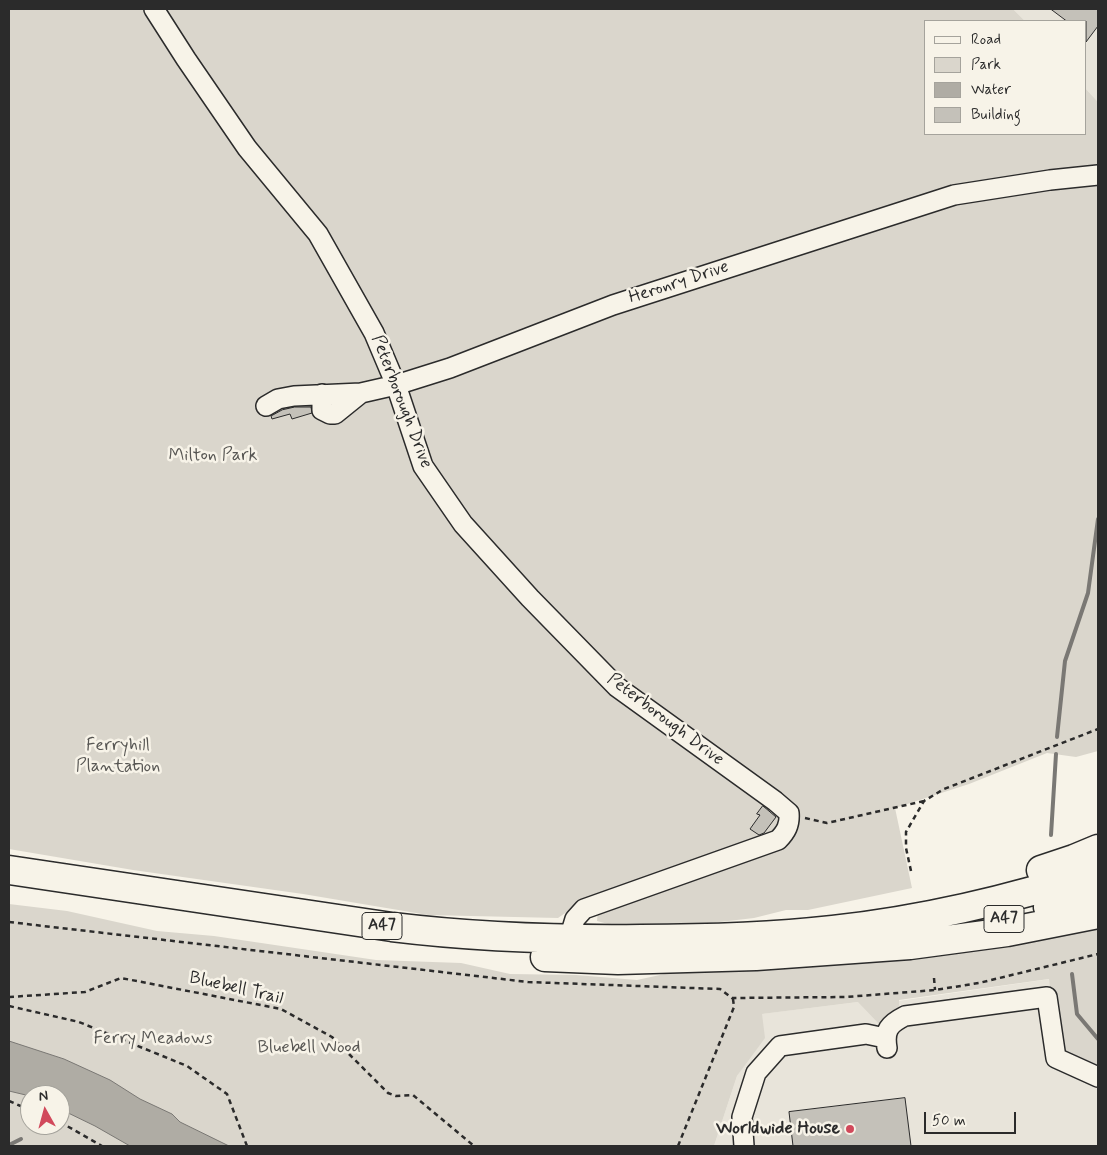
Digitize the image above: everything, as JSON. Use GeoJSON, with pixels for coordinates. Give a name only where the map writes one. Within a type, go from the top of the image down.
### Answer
{"type":"FeatureCollection","features":[{"type":"Feature","properties":{"kind":"highway","name":"A47"},"geometry":{"type":"LineString","coordinates":[[757,946],[822,920],[931,900],[999,884],[1098,849]]}},
{"type":"Feature","properties":{"kind":"highway","name":"A47"},"geometry":{"type":"LineString","coordinates":[[9,870],[450,934],[569,939],[713,939],[757,946],[910,945],[1007,932],[1098,914]]}},
{"type":"Feature","properties":{"kind":"highway","name":"A47"},"geometry":{"type":"LineString","coordinates":[[757,946],[835,930],[933,914],[1002,899],[1098,871]]}},
{"type":"Feature","properties":{"kind":"highway","name":"A47"},"geometry":{"type":"LineString","coordinates":[[9,885],[450,952],[618,960],[757,946],[909,937],[1004,919],[1098,893]]}},
{"type":"Feature","properties":{"kind":"street","name":"Peterborough Drive"},"geometry":{"type":"LineString","coordinates":[[154,9],[247,148],[318,234],[374,333],[396,385],[423,466],[463,524],[530,598],[617,687],[782,807]]}},
{"type":"Feature","properties":{"kind":"street","name":"Heronry Drive"},"geometry":{"type":"LineString","coordinates":[[266,406],[278,399],[294,396],[361,393],[396,385],[450,368],[613,305],[954,195],[1050,180],[1098,175]]}},
{"type":"Feature","properties":{"kind":"street"},"geometry":{"type":"LineString","coordinates":[[569,939],[575,919],[584,909],[778,840],[790,822],[782,807]]}},
{"type":"Feature","properties":{"kind":"street"},"geometry":{"type":"LineString","coordinates":[[744,1146],[742,1117],[756,1073],[780,1046],[866,1034],[886,1043],[893,1022],[904,1016],[1047,997],[1056,1058],[1098,1076]]}},
{"type":"Feature","properties":{"kind":"path"},"geometry":{"type":"LineString","coordinates":[[782,807],[827,823],[924,801],[944,789],[1098,729]]}},
{"type":"Feature","properties":{"kind":"path"},"geometry":{"type":"LineString","coordinates":[[911,871],[906,848],[906,832],[924,801]]}},
{"type":"Feature","properties":{"kind":"path"},"geometry":{"type":"LineString","coordinates":[[9,922],[528,982],[720,989],[732,998],[846,996],[936,990],[979,983],[1098,954]]}},
{"type":"Feature","properties":{"kind":"path","name":"Bluebell Trail"},"geometry":{"type":"LineString","coordinates":[[9,998],[85,992],[122,978],[281,1009],[332,1037],[388,1093],[396,1096],[413,1095],[474,1146]]}},
{"type":"Feature","properties":{"kind":"path"},"geometry":{"type":"LineString","coordinates":[[934,978],[936,990]]}},
{"type":"Feature","properties":{"kind":"path"},"geometry":{"type":"LineString","coordinates":[[678,1146],[734,1007],[732,998]]}},
{"type":"Feature","properties":{"kind":"path"},"geometry":{"type":"LineString","coordinates":[[9,1006],[79,1022],[188,1066],[227,1094],[247,1146]]}},
{"type":"Feature","properties":{"kind":"path"},"geometry":{"type":"LineString","coordinates":[[70,1128],[102,1146]]}},
{"type":"Feature","properties":{"kind":"shaded area"},"geometry":{"type":"Polygon","coordinates":[[[1013,9],[1098,9],[1098,102],[1087,90],[1087,20],[1024,20],[1013,9]]]}},
{"type":"Feature","properties":{"kind":"shaded area"},"geometry":{"type":"Polygon","coordinates":[[[1098,963],[1098,1146],[714,1146],[737,1076],[749,1058],[761,1014],[858,1002],[898,1001],[1050,979],[1098,963]]]}},
{"type":"Feature","properties":{"kind":"green space"},"geometry":{"type":"Polygon","coordinates":[[[9,9],[1013,9],[1024,20],[924,20],[924,135],[1087,135],[1087,90],[1098,102],[1098,166],[960,186],[920,196],[677,274],[549,322],[955,202],[1039,188],[1098,183],[1098,751],[1076,757],[1047,753],[969,784],[895,808],[912,888],[808,910],[786,910],[754,918],[680,926],[608,924],[597,921],[598,909],[578,904],[558,918],[428,915],[9,849],[9,9]]]}},
{"type":"Feature","properties":{"kind":"green space","name":"Ferry Meadows"},"geometry":{"type":"Polygon","coordinates":[[[9,904],[67,911],[157,931],[214,936],[376,960],[461,963],[510,974],[576,975],[637,980],[669,973],[774,969],[891,955],[1098,918],[1098,1065],[1058,1049],[1049,979],[899,1000],[899,1010],[882,1027],[858,1002],[762,1014],[765,1038],[737,1076],[714,1146],[9,1146],[9,904]]]}},
{"type":"Feature","properties":{"kind":"water"},"geometry":{"type":"Polygon","coordinates":[[[9,1041],[64,1059],[110,1080],[140,1099],[172,1114],[180,1122],[229,1146],[130,1146],[70,1114],[70,1085],[20,1085],[20,1094],[9,1091],[9,1041]]]}},
{"type":"Feature","properties":{"kind":"building"},"geometry":{"type":"Polygon","coordinates":[[[1051,9],[1098,9],[1098,26],[1087,41],[1087,20],[1066,20],[1051,9]]]}},
{"type":"Feature","properties":{"kind":"building"},"geometry":{"type":"Polygon","coordinates":[[[295,407],[311,407],[312,413],[292,419],[290,414],[272,419],[271,416],[282,410],[295,407]]]}},
{"type":"Feature","properties":{"kind":"building"},"geometry":{"type":"Polygon","coordinates":[[[763,806],[776,817],[764,833],[759,835],[750,829],[760,815],[757,814],[763,806]]]}},
{"type":"Feature","properties":{"kind":"building","name":"Worldwide House"},"geometry":{"type":"Polygon","coordinates":[[[905,1098],[911,1146],[793,1146],[789,1112],[905,1098]]]}},
{"type":"Feature","properties":{"kind":"waterway"},"geometry":{"type":"LineString","coordinates":[[1057,737],[1065,661],[1088,593],[1098,519]]}},
{"type":"Feature","properties":{"kind":"waterway"},"geometry":{"type":"LineString","coordinates":[[1051,835],[1056,754]]}},
{"type":"Feature","properties":{"kind":"waterway"},"geometry":{"type":"LineString","coordinates":[[1072,974],[1077,1014],[1098,1039]]}},
{"type":"Feature","properties":{"kind":"waterway"},"geometry":{"type":"LineString","coordinates":[[9,1145],[21,1139]]}},
{"type":"Feature","properties":{"kind":"place","name":"Worldwide House"},"geometry":{"type":"Point","coordinates":[850,1129]}},
{"type":"Feature","properties":{"kind":"park label","name":"Milton Park"},"geometry":{"type":"Point","coordinates":[213,456]}},
{"type":"Feature","properties":{"kind":"park label","name":"Ferryhill Plantation"},"geometry":{"type":"Point","coordinates":[118,756]}},
{"type":"Feature","properties":{"kind":"park label","name":"Bluebell Wood"},"geometry":{"type":"Point","coordinates":[309,1048]}}]}
